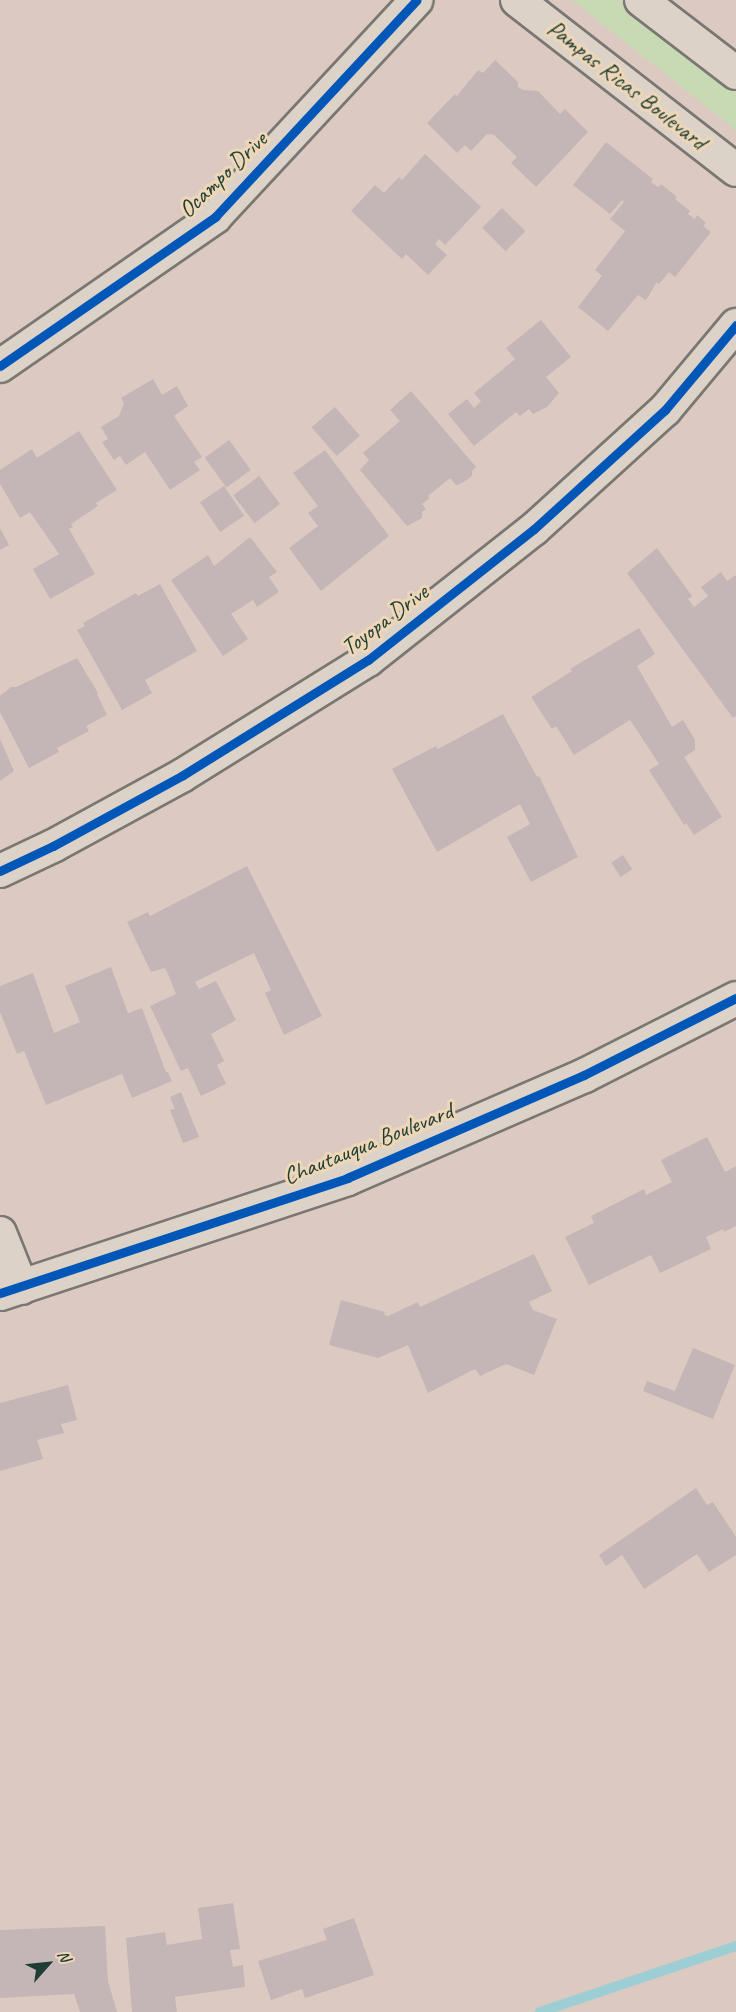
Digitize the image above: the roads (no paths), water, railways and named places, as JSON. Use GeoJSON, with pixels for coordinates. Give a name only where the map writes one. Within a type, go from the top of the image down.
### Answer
{"type":"FeatureCollection","features":[{"type":"Feature","properties":{"kind":"street","name":"Ocampo Drive"},"geometry":{"type":"LineString","coordinates":[[0,366],[215,217],[417,0]]}},
{"type":"Feature","properties":{"kind":"street","name":"Pampas Ricas Boulevard"},"geometry":{"type":"LineString","coordinates":[[517,0],[736,170]]}},
{"type":"Feature","properties":{"kind":"street"},"geometry":{"type":"LineString","coordinates":[[641,0],[736,73]]}},
{"type":"Feature","properties":{"kind":"street","name":"Toyopa Drive"},"geometry":{"type":"LineString","coordinates":[[0,871],[53,846],[183,775],[368,660],[534,529],[665,410],[736,325]]}},
{"type":"Feature","properties":{"kind":"street","name":"Chautauqua Boulevard"},"geometry":{"type":"LineString","coordinates":[[11,1290],[347,1178],[584,1075],[736,998]]}},
{"type":"Feature","properties":{"kind":"street"},"geometry":{"type":"LineString","coordinates":[[0,1233],[11,1290]]}},
{"type":"Feature","properties":{"kind":"waterway"},"geometry":{"type":"LineString","coordinates":[[540,2012],[736,1946]]}}]}
